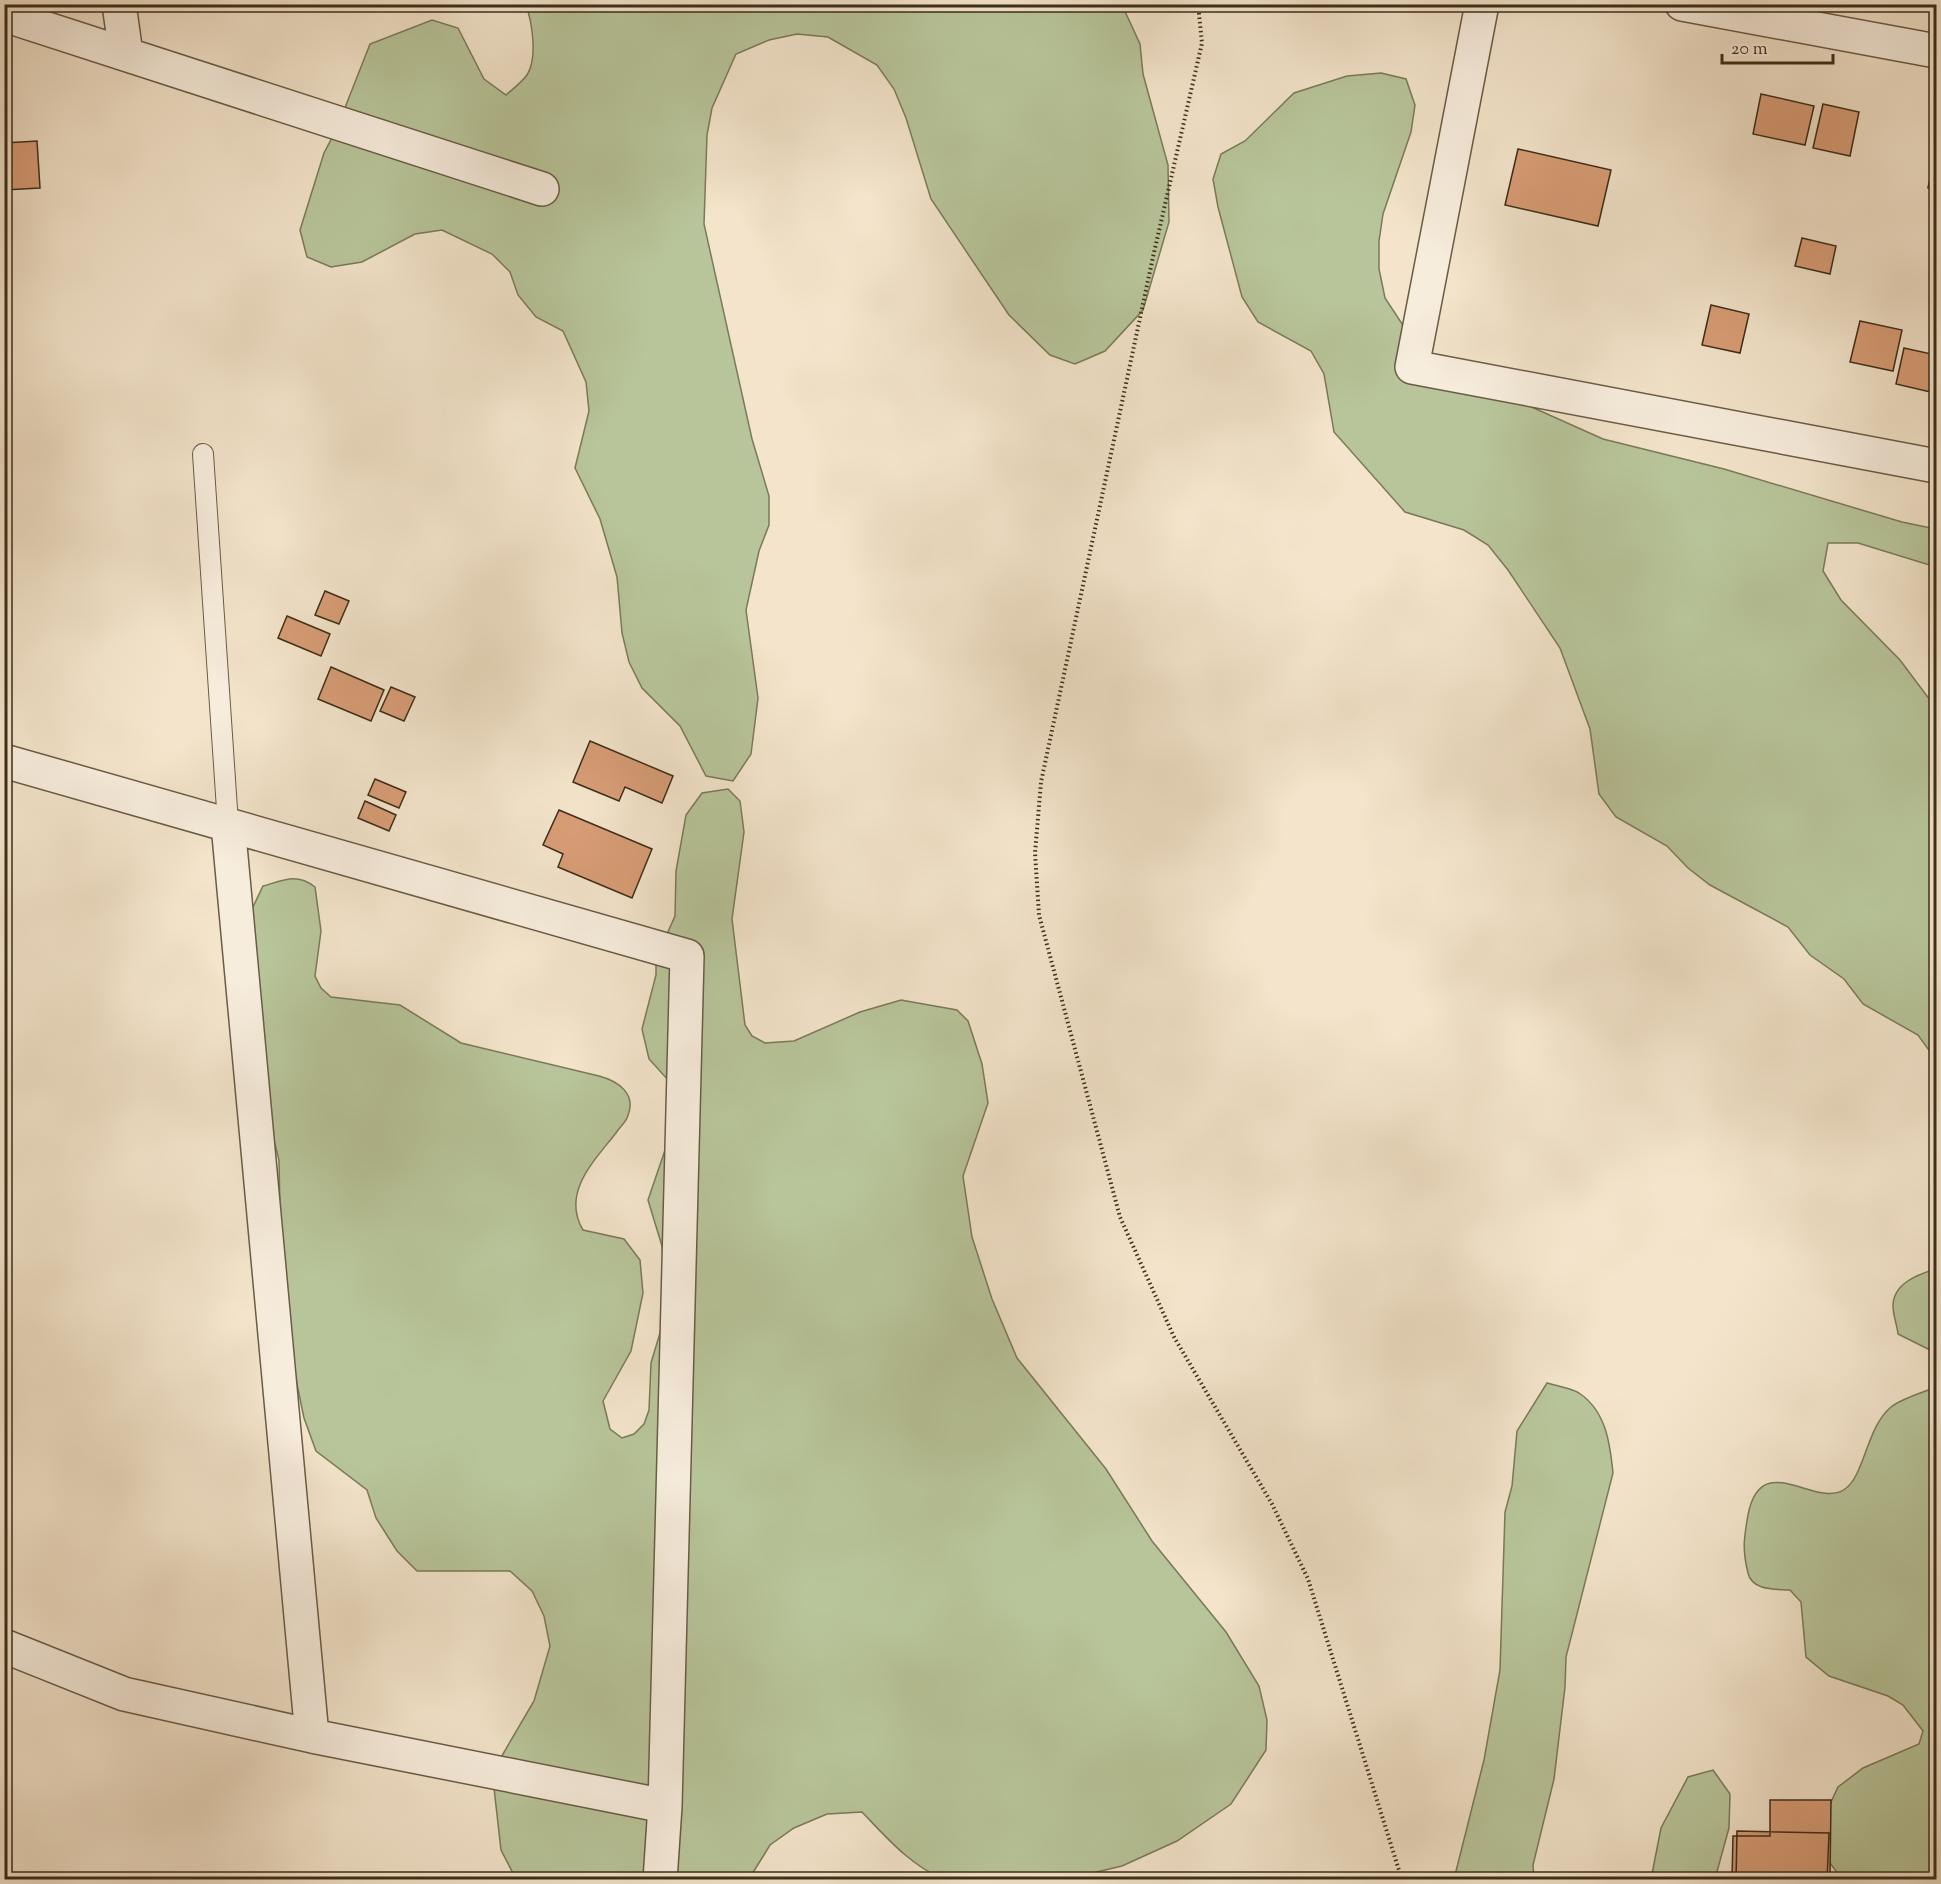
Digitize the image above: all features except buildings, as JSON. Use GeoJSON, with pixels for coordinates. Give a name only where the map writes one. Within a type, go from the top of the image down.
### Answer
{"type":"FeatureCollection","features":[{"type":"Feature","properties":{"kind":"street"},"geometry":{"type":"LineString","coordinates":[[119,4],[126,54]]}},
{"type":"Feature","properties":{"kind":"street"},"geometry":{"type":"LineString","coordinates":[[1482,4],[1412,367],[1936,466]]}},
{"type":"Feature","properties":{"kind":"street"},"geometry":{"type":"LineString","coordinates":[[1682,4],[1936,51]]}},
{"type":"Feature","properties":{"kind":"street"},"geometry":{"type":"LineString","coordinates":[[4,15],[542,189]]}},
{"type":"Feature","properties":{"kind":"street"},"geometry":{"type":"LineString","coordinates":[[4,761],[687,956],[665,1806],[660,1880]]}},
{"type":"Feature","properties":{"kind":"street"},"geometry":{"type":"LineString","coordinates":[[228,824],[312,1736]]}},
{"type":"Feature","properties":{"kind":"street"},"geometry":{"type":"LineString","coordinates":[[4,1646],[124,1694],[312,1736],[665,1806]]}},
{"type":"Feature","properties":{"kind":"lane"},"geometry":{"type":"LineString","coordinates":[[203,454],[228,824]]}},
{"type":"Feature","properties":{"kind":"path"},"geometry":{"type":"LineString","coordinates":[[1198,4],[1202,43],[1153,257],[1041,782],[1035,853],[1040,915],[1120,1217],[1174,1337],[1272,1504],[1308,1579],[1402,1880]]}},
{"type":"Feature","properties":{"kind":"green space"},"geometry":{"type":"Polygon","coordinates":[[[526,5],[1122,5],[1140,44],[1143,74],[1168,165],[1169,222],[1143,310],[1105,351],[1075,364],[1050,355],[1009,315],[931,199],[906,118],[894,89],[877,65],[828,37],[797,34],[769,40],[736,54],[712,108],[707,135],[704,224],[752,439],[769,496],[769,525],[759,551],[746,610],[758,698],[751,754],[733,781],[706,776],[680,726],[642,688],[629,662],[622,633],[617,577],[600,519],[575,468],[589,411],[586,382],[563,331],[536,317],[518,295],[510,272],[492,254],[442,230],[415,234],[362,262],[331,267],[307,257],[300,230],[324,153],[337,128],[370,44],[432,20],[458,28],[484,79],[506,95],[527,75],[532,59],[532,30],[526,5]]]}},
{"type":"Feature","properties":{"kind":"green space"},"geometry":{"type":"Polygon","coordinates":[[[1381,73],[1406,79],[1415,105],[1411,132],[1383,214],[1379,241],[1379,269],[1385,298],[1410,336],[1455,378],[1507,396],[1603,439],[1724,469],[1902,522],[1936,529],[1936,567],[1858,543],[1828,543],[1823,571],[1841,600],[1900,660],[1936,708],[1936,1060],[1918,1035],[1863,1004],[1844,979],[1810,955],[1788,927],[1710,885],[1688,868],[1667,846],[1616,817],[1599,794],[1590,729],[1560,648],[1508,570],[1488,545],[1464,530],[1405,512],[1334,432],[1324,374],[1311,351],[1258,322],[1242,297],[1218,207],[1213,179],[1221,154],[1245,141],[1294,93],[1347,76],[1381,73]]]}},
{"type":"Feature","properties":{"kind":"green space"},"geometry":{"type":"Polygon","coordinates":[[[728,789],[740,801],[744,832],[732,919],[745,1025],[752,1036],[765,1043],[794,1041],[860,1012],[901,1000],[957,1010],[968,1021],[982,1064],[988,1103],[963,1176],[972,1237],[992,1299],[1017,1358],[1106,1469],[1152,1541],[1226,1632],[1259,1686],[1267,1720],[1266,1750],[1231,1804],[1177,1841],[1122,1866],[1067,1879],[943,1879],[909,1859],[862,1812],[827,1814],[794,1828],[770,1845],[749,1879],[516,1879],[501,1850],[494,1788],[500,1759],[534,1701],[550,1646],[544,1616],[532,1591],[510,1571],[417,1571],[397,1551],[376,1518],[367,1490],[316,1451],[304,1418],[282,1312],[279,1160],[257,1072],[241,932],[263,886],[296,879],[315,887],[321,931],[315,976],[321,988],[331,997],[400,1005],[461,1043],[599,1076],[613,1081],[628,1095],[630,1110],[627,1118],[590,1166],[578,1190],[576,1203],[577,1216],[583,1230],[624,1239],[640,1260],[643,1293],[631,1351],[603,1401],[610,1429],[622,1438],[634,1434],[644,1424],[649,1410],[651,1363],[663,1323],[665,1277],[662,1246],[648,1200],[677,1115],[670,1082],[649,1059],[642,1029],[656,975],[656,959],[675,916],[676,871],[686,815],[702,793],[728,789]]]}},
{"type":"Feature","properties":{"kind":"green space"},"geometry":{"type":"Polygon","coordinates":[[[1936,1269],[1936,1353],[1898,1334],[1893,1306],[1897,1291],[1902,1286],[1915,1277],[1936,1269]]]}},
{"type":"Feature","properties":{"kind":"green space"},"geometry":{"type":"Polygon","coordinates":[[[1547,1383],[1579,1393],[1595,1409],[1605,1428],[1613,1473],[1566,1657],[1565,1687],[1554,1779],[1533,1865],[1534,1879],[1454,1879],[1484,1760],[1500,1670],[1505,1512],[1512,1486],[1517,1431],[1547,1383]]]}},
{"type":"Feature","properties":{"kind":"green space"},"geometry":{"type":"Polygon","coordinates":[[[1936,1387],[1936,1879],[1842,1879],[1830,1863],[1825,1815],[1838,1787],[1863,1768],[1919,1744],[1923,1731],[1903,1705],[1888,1696],[1829,1676],[1806,1657],[1801,1602],[1790,1590],[1765,1588],[1750,1579],[1744,1550],[1748,1515],[1755,1495],[1765,1485],[1777,1482],[1833,1493],[1845,1489],[1857,1473],[1876,1427],[1891,1407],[1900,1401],[1936,1387]]]}},
{"type":"Feature","properties":{"kind":"green space"},"geometry":{"type":"Polygon","coordinates":[[[1713,1770],[1730,1794],[1729,1828],[1715,1879],[1651,1879],[1661,1828],[1688,1777],[1713,1770]]]}}]}
